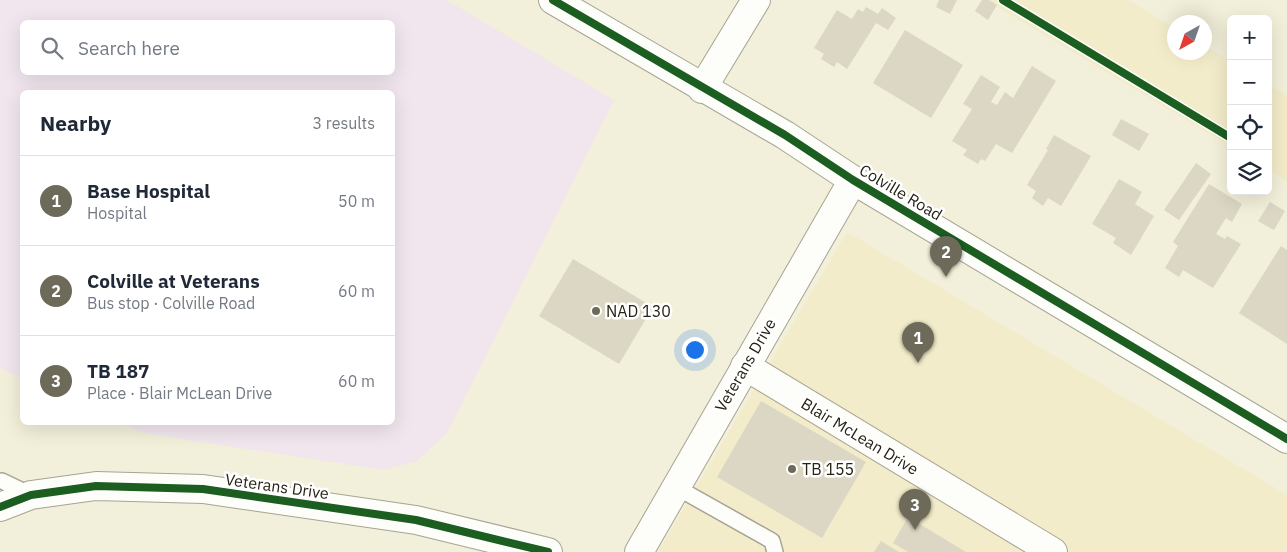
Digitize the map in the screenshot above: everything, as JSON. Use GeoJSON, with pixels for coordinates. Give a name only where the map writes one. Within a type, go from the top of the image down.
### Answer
{"type":"FeatureCollection","features":[{"type":"Feature","properties":{"kind":"street","name":"Colville Road"},"geometry":{"type":"LineString","coordinates":[[553,0],[702,89],[785,135],[853,180],[1287,439]]}},
{"type":"Feature","properties":{"kind":"street"},"geometry":{"type":"LineString","coordinates":[[702,89],[756,0]]}},
{"type":"Feature","properties":{"kind":"street","name":"Veterans Drive"},"geometry":{"type":"LineString","coordinates":[[639,552],[744,366],[853,180]]}},
{"type":"Feature","properties":{"kind":"street","name":"Blair McLean Drive"},"geometry":{"type":"LineString","coordinates":[[744,366],[818,399],[906,452],[995,506],[1052,552]]}},
{"type":"Feature","properties":{"kind":"street","name":"Veterans Drive"},"geometry":{"type":"LineString","coordinates":[[1,494],[31,495],[96,486],[203,489],[416,520],[548,552]]}},
{"type":"Feature","properties":{"kind":"lane"},"geometry":{"type":"LineString","coordinates":[[676,487],[772,541],[775,552]]}},
{"type":"Feature","properties":{"kind":"shaded area"},"geometry":{"type":"Polygon","coordinates":[[[0,0],[447,0],[614,100],[447,433],[417,461],[383,470],[143,433],[125,425],[395,425],[395,90],[20,90],[20,377],[0,368],[0,0]]]}},
{"type":"Feature","properties":{"kind":"shaded area"},"geometry":{"type":"Polygon","coordinates":[[[986,0],[1128,0],[1167,24],[1167,60],[1212,60],[1212,50],[1227,60],[1227,145],[986,0]]]}},
{"type":"Feature","properties":{"kind":"shaded area"},"geometry":{"type":"Polygon","coordinates":[[[1272,86],[1287,95],[1287,181],[1272,172],[1272,86]]]}},
{"type":"Feature","properties":{"kind":"shaded area"},"geometry":{"type":"Polygon","coordinates":[[[847,232],[1287,495],[1287,552],[658,552],[847,232]]]}},
{"type":"Feature","properties":{"kind":"building"},"geometry":{"type":"Polygon","coordinates":[[[939,0],[957,0],[950,14],[936,7],[939,0]]]}},
{"type":"Feature","properties":{"kind":"building"},"geometry":{"type":"Polygon","coordinates":[[[982,0],[989,0],[997,5],[988,20],[975,11],[982,0]]]}},
{"type":"Feature","properties":{"kind":"building"},"geometry":{"type":"Polygon","coordinates":[[[866,7],[878,14],[882,8],[896,18],[888,30],[876,23],[847,69],[837,62],[834,67],[821,59],[824,54],[814,48],[837,10],[852,19],[858,9],[863,12],[866,7]]]}},
{"type":"Feature","properties":{"kind":"building"},"geometry":{"type":"Polygon","coordinates":[[[905,30],[963,65],[931,118],[873,83],[905,30]]]}},
{"type":"Feature","properties":{"kind":"building"},"geometry":{"type":"Polygon","coordinates":[[[1032,66],[1056,81],[1012,153],[996,144],[985,161],[981,159],[978,164],[963,155],[967,150],[952,141],[972,109],[963,104],[981,75],[1000,87],[991,102],[997,105],[1005,92],[1013,98],[1032,66]]]}},
{"type":"Feature","properties":{"kind":"building"},"geometry":{"type":"Polygon","coordinates":[[[1121,119],[1149,134],[1139,151],[1112,135],[1121,119]]]}},
{"type":"Feature","properties":{"kind":"building"},"geometry":{"type":"Polygon","coordinates":[[[1054,135],[1091,156],[1061,206],[1048,198],[1043,206],[1032,198],[1036,191],[1027,185],[1048,150],[1046,149],[1054,135]]]}},
{"type":"Feature","properties":{"kind":"building"},"geometry":{"type":"Polygon","coordinates":[[[1196,163],[1211,174],[1179,220],[1164,210],[1196,163]]]}},
{"type":"Feature","properties":{"kind":"building"},"geometry":{"type":"Polygon","coordinates":[[[1119,179],[1142,192],[1135,204],[1154,216],[1131,255],[1113,243],[1116,238],[1092,224],[1119,179]]]}},
{"type":"Feature","properties":{"kind":"building"},"geometry":{"type":"Polygon","coordinates":[[[1209,184],[1242,204],[1232,222],[1226,218],[1216,234],[1225,239],[1227,236],[1241,244],[1213,288],[1183,270],[1179,277],[1165,268],[1178,246],[1173,242],[1209,184]]]}},
{"type":"Feature","properties":{"kind":"building"},"geometry":{"type":"Polygon","coordinates":[[[1270,202],[1285,211],[1274,230],[1258,221],[1270,202]]]}},
{"type":"Feature","properties":{"kind":"building"},"geometry":{"type":"Polygon","coordinates":[[[1281,246],[1287,250],[1287,344],[1239,313],[1281,246]]]}},
{"type":"Feature","properties":{"kind":"building","name":"NAD 130"},"geometry":{"type":"Polygon","coordinates":[[[573,259],[653,307],[619,364],[539,316],[573,259]]]}},
{"type":"Feature","properties":{"kind":"building","name":"TB 155"},"geometry":{"type":"Polygon","coordinates":[[[761,401],[866,462],[822,538],[717,477],[761,401]]]}},
{"type":"Feature","properties":{"kind":"building"},"geometry":{"type":"Polygon","coordinates":[[[908,517],[966,552],[908,552],[893,543],[908,517]]]}},
{"type":"Feature","properties":{"kind":"building"},"geometry":{"type":"Polygon","coordinates":[[[881,541],[899,552],[874,552],[881,541]]]}},
{"type":"Feature","properties":{"kind":"cycle path"},"geometry":{"type":"LineString","coordinates":[[553,0],[785,135],[853,180],[1287,439]]}},
{"type":"Feature","properties":{"kind":"cycle path"},"geometry":{"type":"LineString","coordinates":[[1003,0],[1227,136]]}},
{"type":"Feature","properties":{"kind":"cycle path"},"geometry":{"type":"LineString","coordinates":[[0,507],[31,495],[96,486],[203,489],[416,520],[548,552]]}},
{"type":"Feature","properties":{"kind":"place","name":"Colville at Veterans"},"geometry":{"type":"Point","coordinates":[946,277]}},
{"type":"Feature","properties":{"kind":"place","name":"NAD 130"},"geometry":{"type":"Point","coordinates":[596,311]}},
{"type":"Feature","properties":{"kind":"place","name":"Base Hospital"},"geometry":{"type":"Point","coordinates":[918,363]}},
{"type":"Feature","properties":{"kind":"place","name":"TB 155"},"geometry":{"type":"Point","coordinates":[792,469]}},
{"type":"Feature","properties":{"kind":"place","name":"TB 187"},"geometry":{"type":"Point","coordinates":[915,530]}}]}
